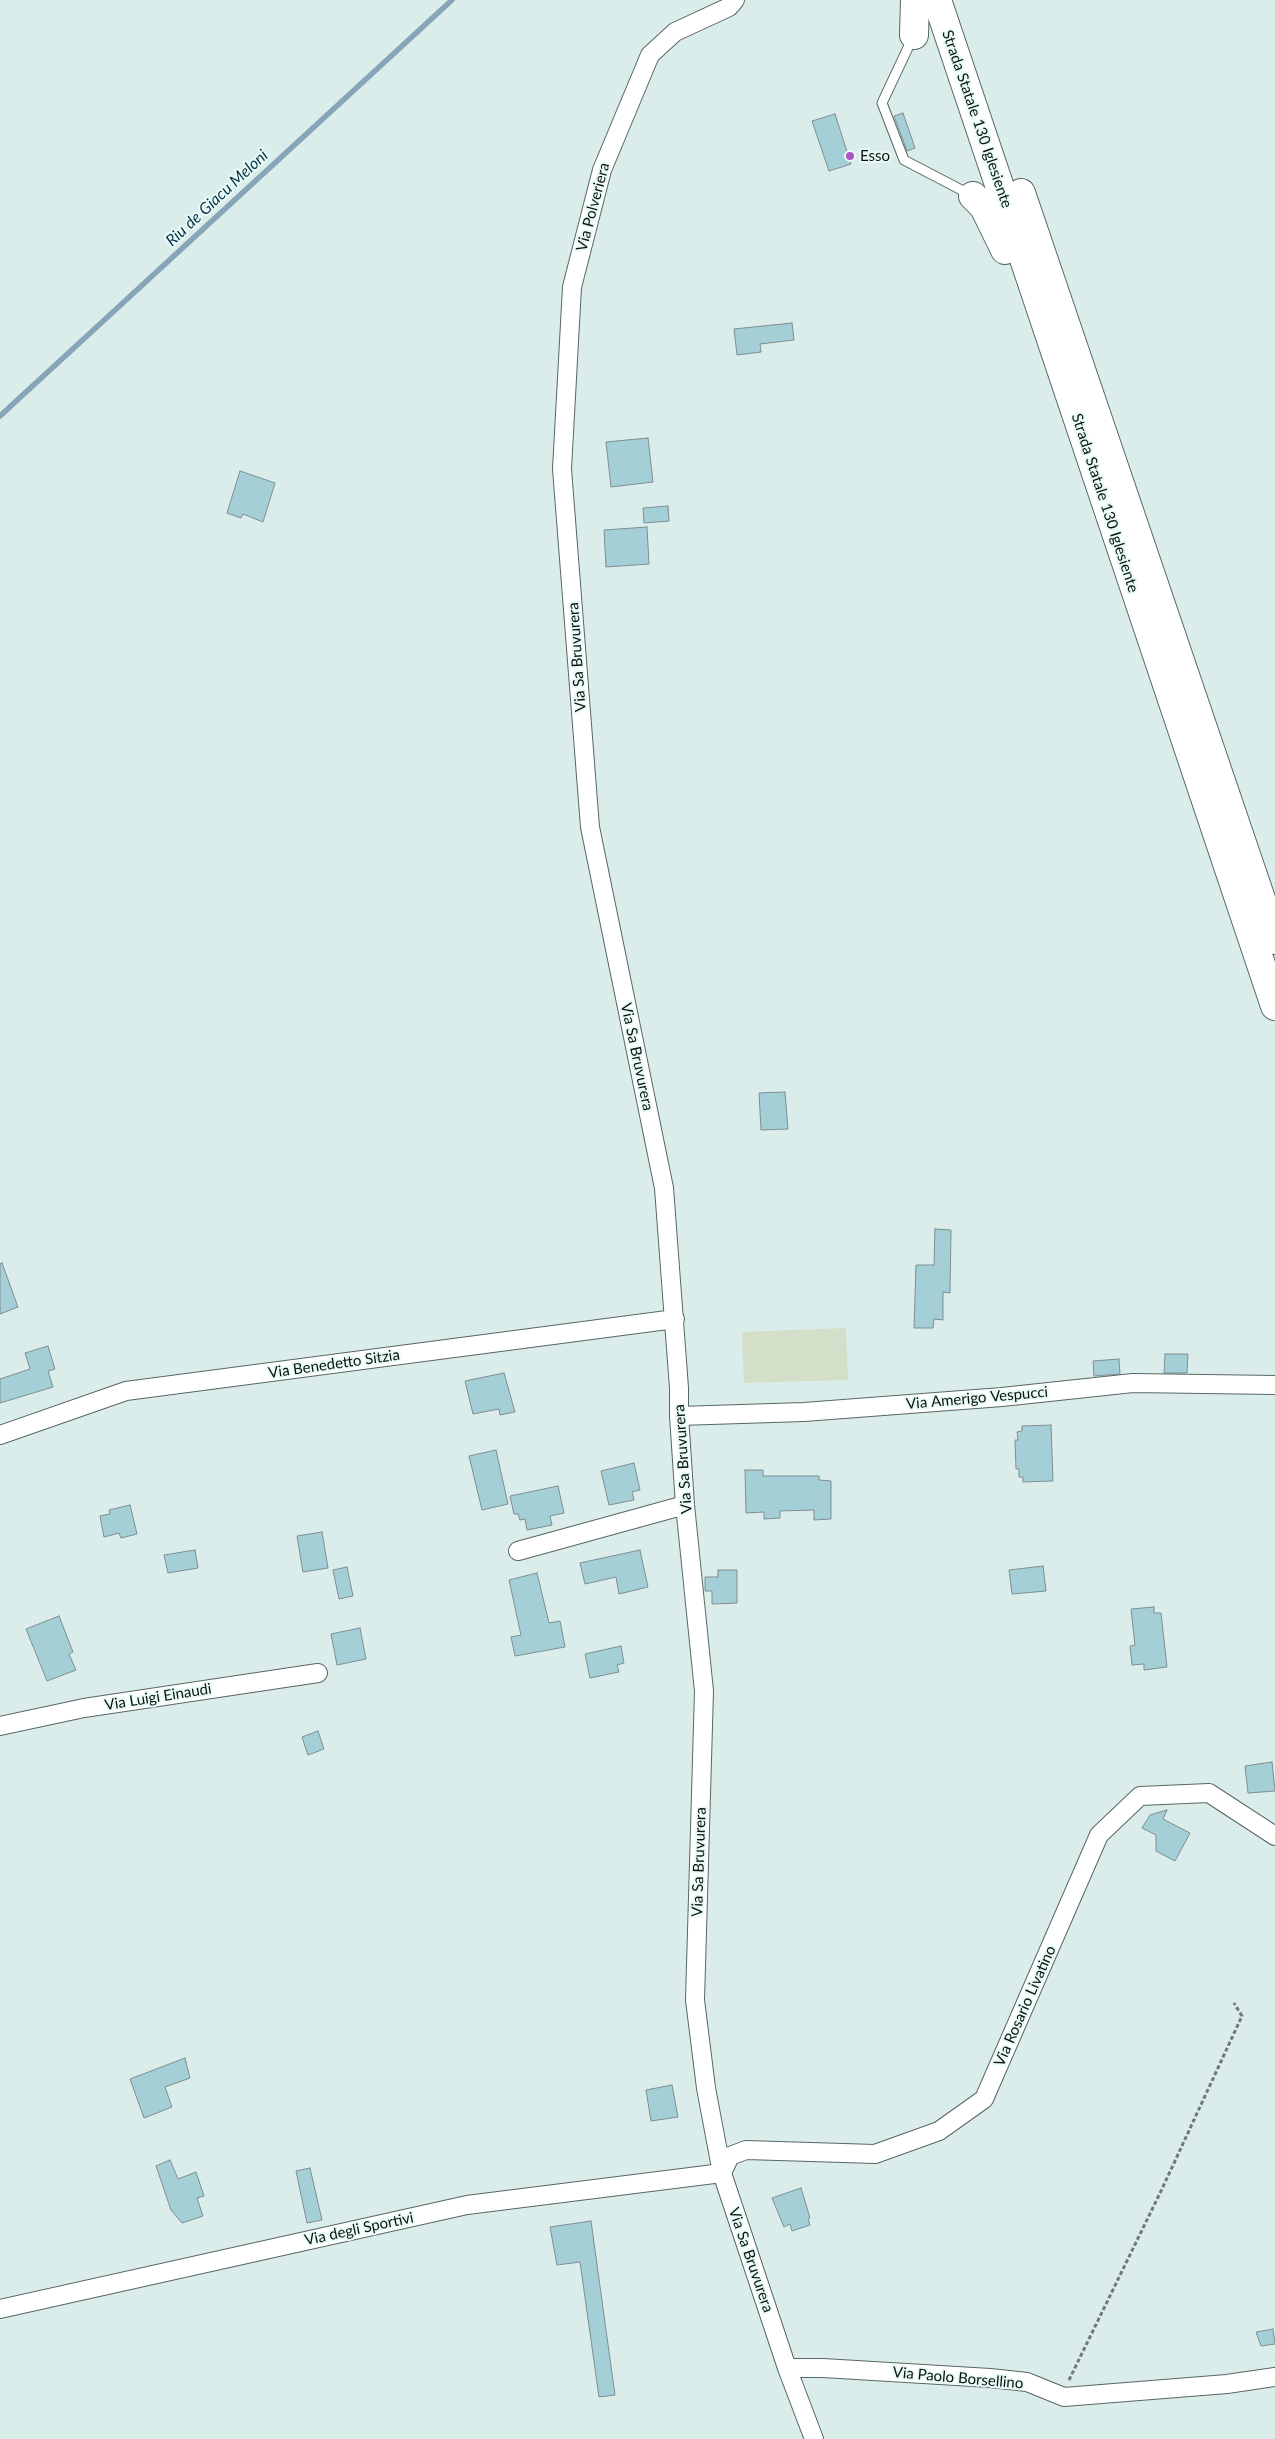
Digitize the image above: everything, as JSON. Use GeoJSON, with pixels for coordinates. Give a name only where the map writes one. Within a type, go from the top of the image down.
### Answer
{"type":"FeatureCollection","features":[{"type":"Feature","properties":{"kind":"main road"},"geometry":{"type":"LineString","coordinates":[[914,35],[915,0]]}},
{"type":"Feature","properties":{"kind":"main road","name":"Strada Statale 130 Iglesiente"},"geometry":{"type":"LineString","coordinates":[[937,0],[1275,1006]]}},
{"type":"Feature","properties":{"kind":"main road","name":"Strada Statale 130 Iglesiente"},"geometry":{"type":"LineString","coordinates":[[956,0],[1275,940]]}},
{"type":"Feature","properties":{"kind":"main road"},"geometry":{"type":"LineString","coordinates":[[973,196],[984,207],[1058,362]]}},
{"type":"Feature","properties":{"kind":"street","name":"Via Polveriera"},"geometry":{"type":"LineString","coordinates":[[562,469],[572,287],[602,170],[650,54],[675,32],[729,7],[735,0]]}},
{"type":"Feature","properties":{"kind":"street","name":"Via Sa Bruvurera"},"geometry":{"type":"LineString","coordinates":[[562,469],[590,827],[664,1188],[685,1505],[704,1691],[695,2000],[706,2088],[722,2173],[787,2368],[814,2439]]}},
{"type":"Feature","properties":{"kind":"street","name":"Via Benedetto Sitzia"},"geometry":{"type":"LineString","coordinates":[[0,1435],[126,1391],[674,1318]]}},
{"type":"Feature","properties":{"kind":"street","name":"Via Amerigo Vespucci"},"geometry":{"type":"LineString","coordinates":[[679,1416],[804,1412],[1002,1398],[1133,1383],[1275,1385]]}},
{"type":"Feature","properties":{"kind":"street"},"geometry":{"type":"LineString","coordinates":[[518,1551],[685,1505]]}},
{"type":"Feature","properties":{"kind":"street","name":"Via Luigi Einaudi"},"geometry":{"type":"LineString","coordinates":[[0,1726],[84,1708],[318,1673]]}},
{"type":"Feature","properties":{"kind":"street","name":"Via Rosario Livatino"},"geometry":{"type":"LineString","coordinates":[[722,2173],[730,2156],[746,2150],[875,2154],[939,2131],[984,2099],[1099,1835],[1140,1796],[1209,1792],[1275,1836]]}},
{"type":"Feature","properties":{"kind":"street","name":"Via degli Sportivi"},"geometry":{"type":"LineString","coordinates":[[0,2309],[467,2205],[722,2173]]}},
{"type":"Feature","properties":{"kind":"street","name":"Via Paolo Borsellino"},"geometry":{"type":"LineString","coordinates":[[787,2368],[823,2368],[990,2378],[1027,2382],[1064,2397],[1227,2384],[1275,2377]]}},
{"type":"Feature","properties":{"kind":"lane"},"geometry":{"type":"LineString","coordinates":[[914,35],[882,103],[904,160],[973,196]]}},
{"type":"Feature","properties":{"kind":"path"},"geometry":{"type":"LineString","coordinates":[[1064,2397],[1070,2376],[1162,2189],[1242,2016],[1234,2003]]}},
{"type":"Feature","properties":{"kind":"green space"},"geometry":{"type":"Polygon","coordinates":[[[846,1328],[848,1380],[744,1383],[742,1332],[846,1328]]]}},
{"type":"Feature","properties":{"kind":"building"},"geometry":{"type":"Polygon","coordinates":[[[903,113],[915,148],[907,151],[894,116],[903,113]]]}},
{"type":"Feature","properties":{"kind":"building"},"geometry":{"type":"Polygon","coordinates":[[[835,114],[851,164],[829,171],[812,121],[835,114]]]}},
{"type":"Feature","properties":{"kind":"building"},"geometry":{"type":"Polygon","coordinates":[[[792,323],[794,340],[760,344],[761,352],[737,355],[734,329],[792,323]]]}},
{"type":"Feature","properties":{"kind":"building"},"geometry":{"type":"Polygon","coordinates":[[[648,438],[653,482],[611,487],[606,442],[648,438]]]}},
{"type":"Feature","properties":{"kind":"building"},"geometry":{"type":"Polygon","coordinates":[[[240,471],[275,483],[263,522],[243,514],[241,518],[227,513],[240,471]]]}},
{"type":"Feature","properties":{"kind":"building"},"geometry":{"type":"Polygon","coordinates":[[[668,506],[669,521],[644,523],[643,508],[668,506]]]}},
{"type":"Feature","properties":{"kind":"building"},"geometry":{"type":"Polygon","coordinates":[[[647,527],[649,564],[606,567],[604,530],[647,527]]]}},
{"type":"Feature","properties":{"kind":"building"},"geometry":{"type":"Polygon","coordinates":[[[785,1092],[788,1129],[761,1130],[759,1093],[785,1092]]]}},
{"type":"Feature","properties":{"kind":"building"},"geometry":{"type":"Polygon","coordinates":[[[935,1229],[951,1230],[950,1293],[943,1292],[943,1320],[934,1319],[933,1328],[914,1328],[916,1265],[934,1265],[935,1229]]]}},
{"type":"Feature","properties":{"kind":"building"},"geometry":{"type":"Polygon","coordinates":[[[2,1263],[18,1307],[0,1314],[0,1264],[2,1263]]]}},
{"type":"Feature","properties":{"kind":"building"},"geometry":{"type":"Polygon","coordinates":[[[48,1346],[55,1369],[48,1371],[53,1387],[0,1403],[0,1379],[30,1369],[25,1353],[48,1346]]]}},
{"type":"Feature","properties":{"kind":"building"},"geometry":{"type":"Polygon","coordinates":[[[1165,1354],[1188,1354],[1187,1373],[1164,1373],[1165,1354]]]}},
{"type":"Feature","properties":{"kind":"building"},"geometry":{"type":"Polygon","coordinates":[[[1119,1359],[1120,1374],[1094,1376],[1093,1361],[1119,1359]]]}},
{"type":"Feature","properties":{"kind":"building"},"geometry":{"type":"Polygon","coordinates":[[[504,1373],[515,1412],[500,1415],[499,1409],[473,1414],[465,1381],[504,1373]]]}},
{"type":"Feature","properties":{"kind":"building"},"geometry":{"type":"Polygon","coordinates":[[[1051,1425],[1053,1481],[1023,1482],[1023,1477],[1019,1477],[1019,1469],[1016,1469],[1015,1440],[1018,1440],[1017,1432],[1022,1431],[1022,1426],[1051,1425]]]}},
{"type":"Feature","properties":{"kind":"building"},"geometry":{"type":"Polygon","coordinates":[[[496,1450],[508,1504],[482,1510],[469,1456],[496,1450]]]}},
{"type":"Feature","properties":{"kind":"building"},"geometry":{"type":"Polygon","coordinates":[[[634,1463],[640,1490],[632,1492],[634,1500],[609,1505],[601,1471],[634,1463]]]}},
{"type":"Feature","properties":{"kind":"building"},"geometry":{"type":"Polygon","coordinates":[[[745,1470],[763,1470],[763,1476],[819,1476],[819,1480],[831,1481],[831,1519],[814,1520],[814,1510],[780,1511],[780,1518],[764,1519],[764,1512],[746,1513],[745,1470]]]}},
{"type":"Feature","properties":{"kind":"building"},"geometry":{"type":"Polygon","coordinates":[[[558,1486],[564,1513],[550,1516],[552,1525],[527,1530],[525,1519],[520,1520],[518,1514],[514,1514],[510,1496],[558,1486]]]}},
{"type":"Feature","properties":{"kind":"building"},"geometry":{"type":"Polygon","coordinates":[[[130,1505],[137,1534],[121,1538],[119,1533],[104,1537],[100,1516],[110,1514],[109,1510],[130,1505]]]}},
{"type":"Feature","properties":{"kind":"building"},"geometry":{"type":"Polygon","coordinates":[[[322,1532],[328,1568],[303,1572],[297,1536],[322,1532]]]}},
{"type":"Feature","properties":{"kind":"building"},"geometry":{"type":"Polygon","coordinates":[[[195,1550],[198,1568],[168,1573],[164,1555],[195,1550]]]}},
{"type":"Feature","properties":{"kind":"building"},"geometry":{"type":"Polygon","coordinates":[[[640,1550],[648,1587],[619,1594],[616,1577],[585,1584],[580,1563],[640,1550]]]}},
{"type":"Feature","properties":{"kind":"building"},"geometry":{"type":"Polygon","coordinates":[[[1043,1566],[1046,1591],[1012,1594],[1009,1570],[1043,1566]]]}},
{"type":"Feature","properties":{"kind":"building"},"geometry":{"type":"Polygon","coordinates":[[[347,1567],[353,1596],[339,1599],[333,1570],[347,1567]]]}},
{"type":"Feature","properties":{"kind":"building"},"geometry":{"type":"Polygon","coordinates":[[[718,1570],[737,1570],[737,1603],[712,1604],[712,1591],[705,1591],[705,1577],[718,1577],[718,1570]]]}},
{"type":"Feature","properties":{"kind":"building"},"geometry":{"type":"Polygon","coordinates":[[[537,1573],[549,1623],[560,1621],[565,1647],[515,1656],[511,1637],[521,1635],[509,1580],[537,1573]]]}},
{"type":"Feature","properties":{"kind":"building"},"geometry":{"type":"Polygon","coordinates":[[[1154,1607],[1154,1613],[1161,1613],[1167,1667],[1144,1670],[1144,1664],[1132,1665],[1130,1646],[1135,1645],[1131,1609],[1154,1607]]]}},
{"type":"Feature","properties":{"kind":"building"},"geometry":{"type":"Polygon","coordinates":[[[59,1616],[73,1652],[69,1654],[76,1670],[47,1681],[26,1629],[59,1616]]]}},
{"type":"Feature","properties":{"kind":"building"},"geometry":{"type":"Polygon","coordinates":[[[360,1628],[366,1659],[337,1665],[331,1634],[360,1628]]]}},
{"type":"Feature","properties":{"kind":"building"},"geometry":{"type":"Polygon","coordinates":[[[621,1646],[624,1663],[617,1665],[619,1672],[590,1678],[585,1654],[621,1646]]]}},
{"type":"Feature","properties":{"kind":"building"},"geometry":{"type":"Polygon","coordinates":[[[318,1731],[324,1749],[308,1755],[302,1737],[318,1731]]]}},
{"type":"Feature","properties":{"kind":"building"},"geometry":{"type":"Polygon","coordinates":[[[1272,1762],[1275,1791],[1248,1793],[1245,1766],[1272,1762]]]}},
{"type":"Feature","properties":{"kind":"building"},"geometry":{"type":"Polygon","coordinates":[[[1167,1810],[1163,1819],[1190,1833],[1175,1861],[1156,1851],[1156,1835],[1142,1828],[1150,1815],[1167,1810]]]}},
{"type":"Feature","properties":{"kind":"building"},"geometry":{"type":"Polygon","coordinates":[[[185,2058],[190,2078],[165,2087],[172,2107],[144,2118],[130,2079],[185,2058]]]}},
{"type":"Feature","properties":{"kind":"building"},"geometry":{"type":"Polygon","coordinates":[[[672,2085],[678,2117],[651,2121],[646,2090],[672,2085]]]}},
{"type":"Feature","properties":{"kind":"building"},"geometry":{"type":"Polygon","coordinates":[[[170,2160],[178,2179],[196,2172],[204,2196],[197,2198],[203,2216],[182,2223],[171,2210],[156,2166],[170,2160]]]}},
{"type":"Feature","properties":{"kind":"building"},"geometry":{"type":"Polygon","coordinates":[[[310,2168],[322,2220],[307,2223],[296,2171],[310,2168]]]}},
{"type":"Feature","properties":{"kind":"building"},"geometry":{"type":"Polygon","coordinates":[[[801,2188],[810,2218],[808,2219],[810,2225],[792,2231],[790,2224],[784,2227],[772,2198],[801,2188]]]}},
{"type":"Feature","properties":{"kind":"building"},"geometry":{"type":"Polygon","coordinates":[[[591,2221],[615,2395],[599,2397],[580,2262],[557,2265],[550,2227],[591,2221]]]}},
{"type":"Feature","properties":{"kind":"building"},"geometry":{"type":"Polygon","coordinates":[[[1273,2329],[1275,2344],[1261,2346],[1256,2332],[1273,2329]]]}},
{"type":"Feature","properties":{"kind":"waterway","name":"Riu de Giacu Meloni"},"geometry":{"type":"LineString","coordinates":[[0,416],[452,0]]}},
{"type":"Feature","properties":{"kind":"place","name":"Esso"},"geometry":{"type":"Point","coordinates":[850,156]}}]}
